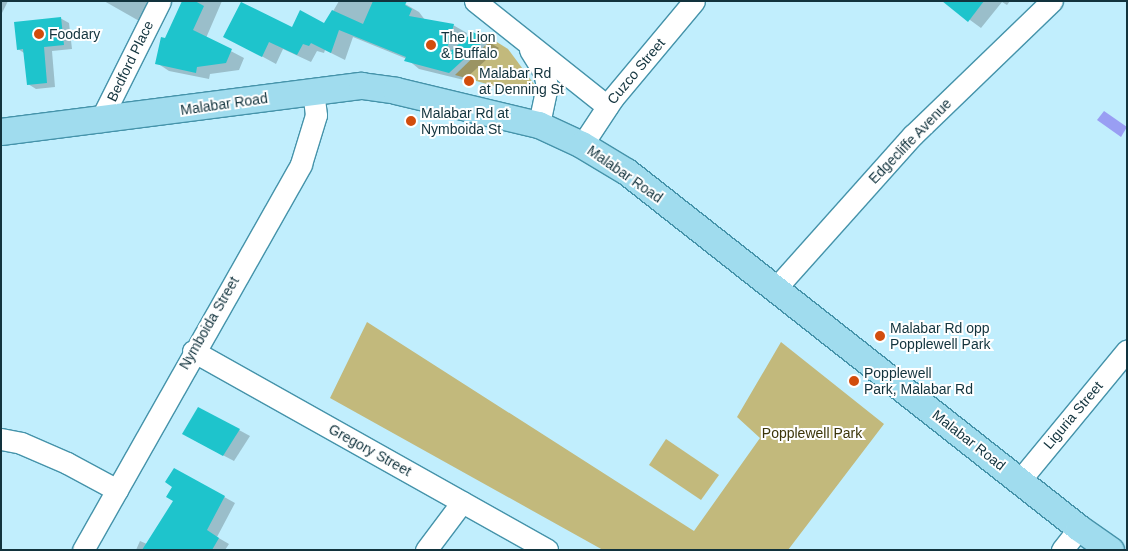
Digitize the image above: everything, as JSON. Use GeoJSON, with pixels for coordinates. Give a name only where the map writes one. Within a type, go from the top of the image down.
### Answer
{"type":"FeatureCollection","features":[{"type":"Feature","properties":{"kind":"main road","name":"Malabar Road"},"geometry":{"type":"LineString","coordinates":[[1,132],[100,121],[362,86],[396,91],[538,125],[582,144],[627,172],[1079,528],[1111,550]]}},
{"type":"Feature","properties":{"kind":"street","name":"Bedford Place"},"geometry":{"type":"LineString","coordinates":[[100,121],[160,1]]}},
{"type":"Feature","properties":{"kind":"street"},"geometry":{"type":"LineString","coordinates":[[475,1],[607,106]]}},
{"type":"Feature","properties":{"kind":"street","name":"Cuzco Street"},"geometry":{"type":"LineString","coordinates":[[582,144],[607,106],[694,1]]}},
{"type":"Feature","properties":{"kind":"street","name":"Edgecliffe Avenue"},"geometry":{"type":"LineString","coordinates":[[776,288],[913,135],[1052,1]]}},
{"type":"Feature","properties":{"kind":"street"},"geometry":{"type":"LineString","coordinates":[[524,41],[544,72],[547,86],[538,125]]}},
{"type":"Feature","properties":{"kind":"street","name":"Nymboida Street"},"geometry":{"type":"LineString","coordinates":[[83,550],[192,351],[301,164],[316,115],[313,92]]}},
{"type":"Feature","properties":{"kind":"street","name":"Liguria Street"},"geometry":{"type":"LineString","coordinates":[[1020,480],[1127,350]]}},
{"type":"Feature","properties":{"kind":"street","name":"Gregory Street"},"geometry":{"type":"LineString","coordinates":[[192,351],[547,550]]}},
{"type":"Feature","properties":{"kind":"street"},"geometry":{"type":"LineString","coordinates":[[1,439],[21,443],[66,463],[117,490]]}},
{"type":"Feature","properties":{"kind":"street"},"geometry":{"type":"LineString","coordinates":[[426,550],[462,502]]}},
{"type":"Feature","properties":{"kind":"street"},"geometry":{"type":"LineString","coordinates":[[1062,550],[1079,528]]}},
{"type":"Feature","properties":{"kind":"green space"},"geometry":{"type":"Polygon","coordinates":[[[492,39],[508,49],[534,84],[531,90],[522,94],[455,75],[492,39]]]}},
{"type":"Feature","properties":{"kind":"green space","name":"Popplewell Park"},"geometry":{"type":"Polygon","coordinates":[[[367,322],[694,531],[760,438],[737,417],[781,342],[884,424],[788,550],[603,550],[330,398],[367,322]]]}},
{"type":"Feature","properties":{"kind":"green space"},"geometry":{"type":"Polygon","coordinates":[[[666,439],[719,475],[701,500],[649,465],[666,439]]]}},
{"type":"Feature","properties":{"kind":"water"},"geometry":{"type":"Polygon","coordinates":[[[1104,111],[1127,127],[1121,137],[1097,120],[1104,111]]]}},
{"type":"Feature","properties":{"kind":"building"},"geometry":{"type":"Polygon","coordinates":[[[182,1],[195,1],[204,6],[193,30],[232,49],[226,63],[197,67],[196,73],[155,64],[161,37],[165,38],[182,1]]]}},
{"type":"Feature","properties":{"kind":"building"},"geometry":{"type":"Polygon","coordinates":[[[373,1],[407,1],[405,5],[412,9],[409,16],[454,24],[445,56],[473,32],[486,39],[449,73],[404,61],[406,57],[339,30],[331,53],[311,43],[309,46],[303,44],[297,55],[269,42],[262,57],[223,37],[241,2],[292,27],[300,10],[324,23],[332,10],[363,24],[373,1]]]}},
{"type":"Feature","properties":{"kind":"building"},"geometry":{"type":"Polygon","coordinates":[[[942,1],[984,1],[968,22],[942,1]]]}},
{"type":"Feature","properties":{"kind":"building","name":"Foodary"},"geometry":{"type":"Polygon","coordinates":[[[61,17],[64,45],[44,47],[47,83],[27,85],[23,49],[17,50],[14,22],[61,17]]]}},
{"type":"Feature","properties":{"kind":"building"},"geometry":{"type":"Polygon","coordinates":[[[198,407],[240,429],[223,456],[182,434],[198,407]]]}},
{"type":"Feature","properties":{"kind":"building"},"geometry":{"type":"Polygon","coordinates":[[[174,468],[225,496],[207,530],[219,538],[212,550],[142,550],[173,501],[166,497],[172,487],[165,482],[174,468]]]}},
{"type":"Feature","properties":{"kind":"place","name":"Foodary"},"geometry":{"type":"Point","coordinates":[39,34]}},
{"type":"Feature","properties":{"kind":"place","name":"The Lion & Buffalo"},"geometry":{"type":"Point","coordinates":[431,45]}},
{"type":"Feature","properties":{"kind":"place","name":"Malabar Rd at Denning St"},"geometry":{"type":"Point","coordinates":[469,81]}},
{"type":"Feature","properties":{"kind":"place","name":"Malabar Rd at Nymboida St"},"geometry":{"type":"Point","coordinates":[411,121]}},
{"type":"Feature","properties":{"kind":"place","name":"Malabar Rd opp Popplewell Park"},"geometry":{"type":"Point","coordinates":[880,336]}},
{"type":"Feature","properties":{"kind":"place","name":"Popplewell Park, Malabar Rd"},"geometry":{"type":"Point","coordinates":[854,381]}}]}
